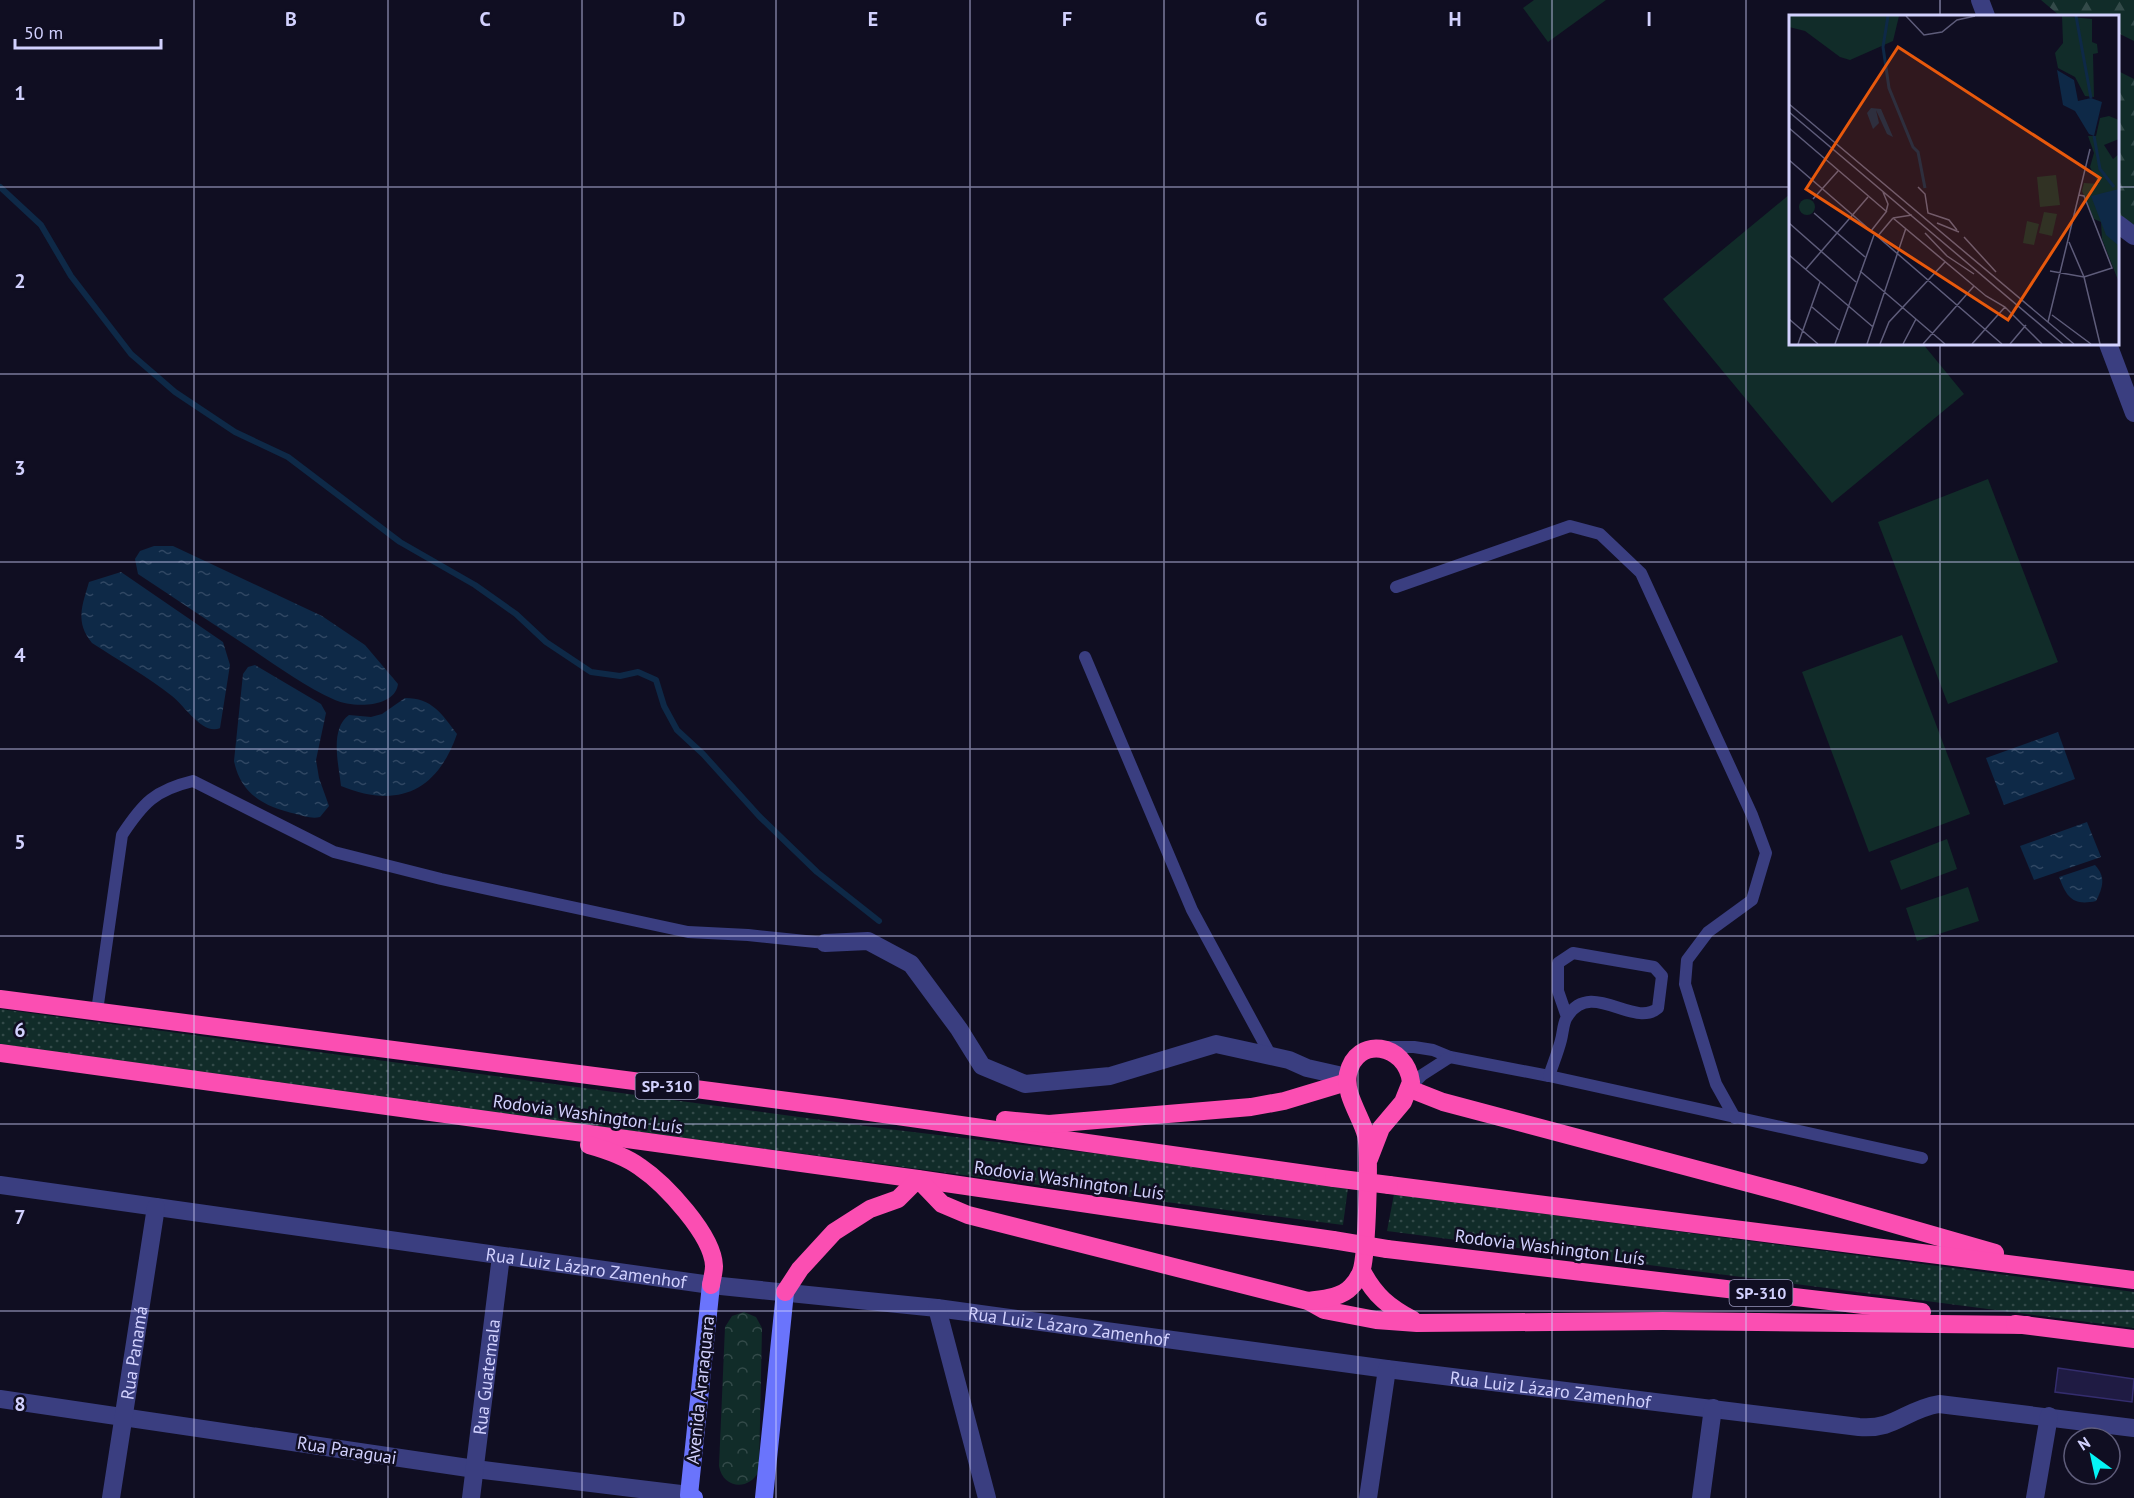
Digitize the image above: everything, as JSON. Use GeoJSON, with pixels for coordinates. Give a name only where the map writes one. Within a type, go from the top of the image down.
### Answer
{"type":"FeatureCollection","features":[{"type":"Feature","properties":{"kind":"highway","name":"Rodovia Washington Luís"},"geometry":{"type":"LineString","coordinates":[[0,999],[834,1107],[1334,1178],[2134,1280]]}},
{"type":"Feature","properties":{"kind":"highway"},"geometry":{"type":"LineString","coordinates":[[1369,1159],[1381,1128],[1403,1102],[1410,1088],[1410,1071],[1405,1061],[1397,1054],[1376,1048],[1356,1058],[1347,1079],[1361,1117],[1369,1159],[1362,1271],[1372,1291],[1386,1305],[1418,1323]]}},
{"type":"Feature","properties":{"kind":"highway","name":"Rodovia Washington Luís"},"geometry":{"type":"LineString","coordinates":[[0,1053],[509,1125],[918,1179],[1387,1249],[2027,1325],[2134,1340]]}},
{"type":"Feature","properties":{"kind":"highway"},"geometry":{"type":"LineString","coordinates":[[834,1107],[1049,1124],[1251,1107],[1284,1101],[1347,1079]]}},
{"type":"Feature","properties":{"kind":"highway"},"geometry":{"type":"LineString","coordinates":[[1410,1088],[1443,1102],[1782,1192],[2051,1269]]}},
{"type":"Feature","properties":{"kind":"highway"},"geometry":{"type":"LineString","coordinates":[[509,1125],[611,1151],[639,1166],[659,1182],[688,1215],[704,1240],[714,1265],[711,1285]]}},
{"type":"Feature","properties":{"kind":"highway"},"geometry":{"type":"LineString","coordinates":[[785,1292],[800,1269],[834,1233],[870,1209],[898,1199],[918,1179],[942,1204],[968,1215],[1308,1301],[1335,1312],[1376,1320],[1418,1323],[1663,1321],[2027,1325]]}},
{"type":"Feature","properties":{"kind":"highway"},"geometry":{"type":"LineString","coordinates":[[1308,1301],[1338,1296],[1350,1288],[1362,1271]]}},
{"type":"Feature","properties":{"kind":"street"},"geometry":{"type":"LineString","coordinates":[[1980,0],[1986,15]]}},
{"type":"Feature","properties":{"kind":"street"},"geometry":{"type":"LineString","coordinates":[[2119,225],[2134,236]]}},
{"type":"Feature","properties":{"kind":"street"},"geometry":{"type":"LineString","coordinates":[[2108,345],[2134,413]]}},
{"type":"Feature","properties":{"kind":"street"},"geometry":{"type":"LineString","coordinates":[[825,943],[868,941],[911,964],[959,1029],[982,1066],[1025,1084],[1110,1076],[1216,1044],[1271,1056],[1347,1079]]}},
{"type":"Feature","properties":{"kind":"street","name":"Rua Luiz Lázaro Zamenhof"},"geometry":{"type":"LineString","coordinates":[[0,1185],[711,1285],[937,1308],[1387,1370],[1874,1428],[1887,1426],[1920,1407],[1939,1404],[2134,1428]]}},
{"type":"Feature","properties":{"kind":"street","name":"Rua Panamá"},"geometry":{"type":"LineString","coordinates":[[111,1498],[156,1207]]}},
{"type":"Feature","properties":{"kind":"street","name":"Rua Guatemala"},"geometry":{"type":"LineString","coordinates":[[471,1498],[501,1256]]}},
{"type":"Feature","properties":{"kind":"street","name":"Avenida Araraquara"},"geometry":{"type":"LineString","coordinates":[[692,1496],[711,1285]]}},
{"type":"Feature","properties":{"kind":"street"},"geometry":{"type":"LineString","coordinates":[[764,1498],[785,1292]]}},
{"type":"Feature","properties":{"kind":"street"},"geometry":{"type":"LineString","coordinates":[[937,1308],[987,1498]]}},
{"type":"Feature","properties":{"kind":"street"},"geometry":{"type":"LineString","coordinates":[[1368,1498],[1387,1370]]}},
{"type":"Feature","properties":{"kind":"street","name":"Rua Paraguai"},"geometry":{"type":"LineString","coordinates":[[0,1399],[475,1469],[692,1496]]}},
{"type":"Feature","properties":{"kind":"street"},"geometry":{"type":"LineString","coordinates":[[1701,1498],[1713,1408]]}},
{"type":"Feature","properties":{"kind":"street"},"geometry":{"type":"LineString","coordinates":[[2035,1498],[2049,1416]]}},
{"type":"Feature","properties":{"kind":"lane"},"geometry":{"type":"LineString","coordinates":[[1396,587],[1570,526],[1600,534],[1641,573],[1752,814],[1766,853],[1752,900],[1708,932],[1687,960],[1685,984],[1716,1083],[1735,1118]]}},
{"type":"Feature","properties":{"kind":"lane"},"geometry":{"type":"LineString","coordinates":[[1085,657],[1192,910],[1271,1056]]}},
{"type":"Feature","properties":{"kind":"lane"},"geometry":{"type":"LineString","coordinates":[[98,1011],[122,835],[137,812],[156,793],[193,782],[334,852],[441,879],[688,932],[748,935],[825,943]]}},
{"type":"Feature","properties":{"kind":"lane"},"geometry":{"type":"LineString","coordinates":[[1549,1076],[1567,1017],[1580,1004],[1596,1001],[1643,1014],[1652,1014],[1658,1008],[1662,976],[1654,967],[1573,953],[1565,956],[1558,963],[1558,991],[1567,1017]]}},
{"type":"Feature","properties":{"kind":"lane"},"geometry":{"type":"LineString","coordinates":[[1376,1048],[1414,1047],[1450,1057],[1549,1076],[1922,1158]]}},
{"type":"Feature","properties":{"kind":"lane"},"geometry":{"type":"LineString","coordinates":[[1410,1088],[1422,1075],[1450,1057]]}},
{"type":"Feature","properties":{"kind":"green space"},"geometry":{"type":"Polygon","coordinates":[[[1534,0],[1606,0],[1548,42],[1523,8],[1534,0]]]}},
{"type":"Feature","properties":{"kind":"green space"},"geometry":{"type":"Polygon","coordinates":[[[2041,0],[2134,0],[2134,41],[2119,34],[2119,15],[2059,15],[2041,0]]]}},
{"type":"Feature","properties":{"kind":"green space"},"geometry":{"type":"Polygon","coordinates":[[[2119,72],[2134,79],[2134,225],[2119,217],[2119,72]]]}},
{"type":"Feature","properties":{"kind":"green space"},"geometry":{"type":"Polygon","coordinates":[[[1789,195],[1789,345],[1924,345],[1964,394],[1832,503],[1663,299],[1789,195]]]}},
{"type":"Feature","properties":{"kind":"green space"},"geometry":{"type":"Polygon","coordinates":[[[1988,479],[2058,662],[1948,704],[1878,522],[1988,479]]]}},
{"type":"Feature","properties":{"kind":"green space"},"geometry":{"type":"Polygon","coordinates":[[[1902,635],[1970,814],[1869,852],[1802,672],[1902,635]]]}},
{"type":"Feature","properties":{"kind":"green space"},"geometry":{"type":"Polygon","coordinates":[[[1947,839],[1957,869],[1901,890],[1890,861],[1947,839]]]}},
{"type":"Feature","properties":{"kind":"green space"},"geometry":{"type":"Polygon","coordinates":[[[1968,887],[1979,921],[1917,941],[1906,908],[1968,887]]]}},
{"type":"Feature","properties":{"kind":"green space"},"geometry":{"type":"Polygon","coordinates":[[[0,1009],[888,1129],[1116,1156],[1348,1188],[1343,1225],[0,1047],[0,1009]]]}},
{"type":"Feature","properties":{"kind":"green space"},"geometry":{"type":"Polygon","coordinates":[[[1394,1194],[2134,1292],[2134,1328],[1387,1231],[1394,1194]]]}},
{"type":"Feature","properties":{"kind":"green space"},"geometry":{"type":"Polygon","coordinates":[[[744,1312],[756,1317],[762,1328],[759,1471],[749,1482],[737,1485],[721,1474],[719,1466],[725,1327],[732,1316],[744,1312]]]}},
{"type":"Feature","properties":{"kind":"water"},"geometry":{"type":"Polygon","coordinates":[[[154,546],[173,546],[322,616],[365,645],[398,684],[395,692],[381,702],[362,705],[343,703],[303,683],[138,574],[135,559],[140,551],[154,546]]]}},
{"type":"Feature","properties":{"kind":"water"},"geometry":{"type":"Polygon","coordinates":[[[121,572],[223,642],[230,665],[220,728],[207,728],[172,696],[92,643],[83,628],[82,621],[84,599],[89,582],[121,572]]]}},
{"type":"Feature","properties":{"kind":"water"},"geometry":{"type":"Polygon","coordinates":[[[255,665],[321,704],[326,713],[316,760],[319,778],[329,806],[320,817],[314,818],[274,808],[256,798],[242,783],[237,773],[234,761],[243,674],[248,667],[255,665]]]}},
{"type":"Feature","properties":{"kind":"water"},"geometry":{"type":"Polygon","coordinates":[[[405,698],[422,701],[436,708],[457,734],[449,754],[438,770],[426,782],[397,795],[380,796],[361,793],[341,786],[337,738],[343,721],[349,715],[371,717],[382,714],[405,698]]]}},
{"type":"Feature","properties":{"kind":"water"},"geometry":{"type":"Polygon","coordinates":[[[2058,732],[2075,779],[2004,805],[1986,758],[2058,732]]]}},
{"type":"Feature","properties":{"kind":"water"},"geometry":{"type":"Polygon","coordinates":[[[2087,822],[2101,857],[2034,880],[2020,846],[2087,822]]]}},
{"type":"Feature","properties":{"kind":"water"},"geometry":{"type":"Polygon","coordinates":[[[2095,865],[2102,878],[2096,901],[2082,902],[2072,899],[2059,877],[2095,865]]]}},
{"type":"Feature","properties":{"kind":"building"},"geometry":{"type":"Polygon","coordinates":[[[2058,1368],[2134,1379],[2132,1402],[2055,1392],[2058,1368]]]}},
{"type":"Feature","properties":{"kind":"waterway"},"geometry":{"type":"LineString","coordinates":[[0,187],[41,225],[71,276],[131,354],[175,392],[235,432],[288,457],[400,542],[475,585],[516,614],[546,642],[591,672],[620,676],[638,672],[656,680],[664,706],[677,730],[703,754],[759,816],[817,872],[879,921]]}}]}
